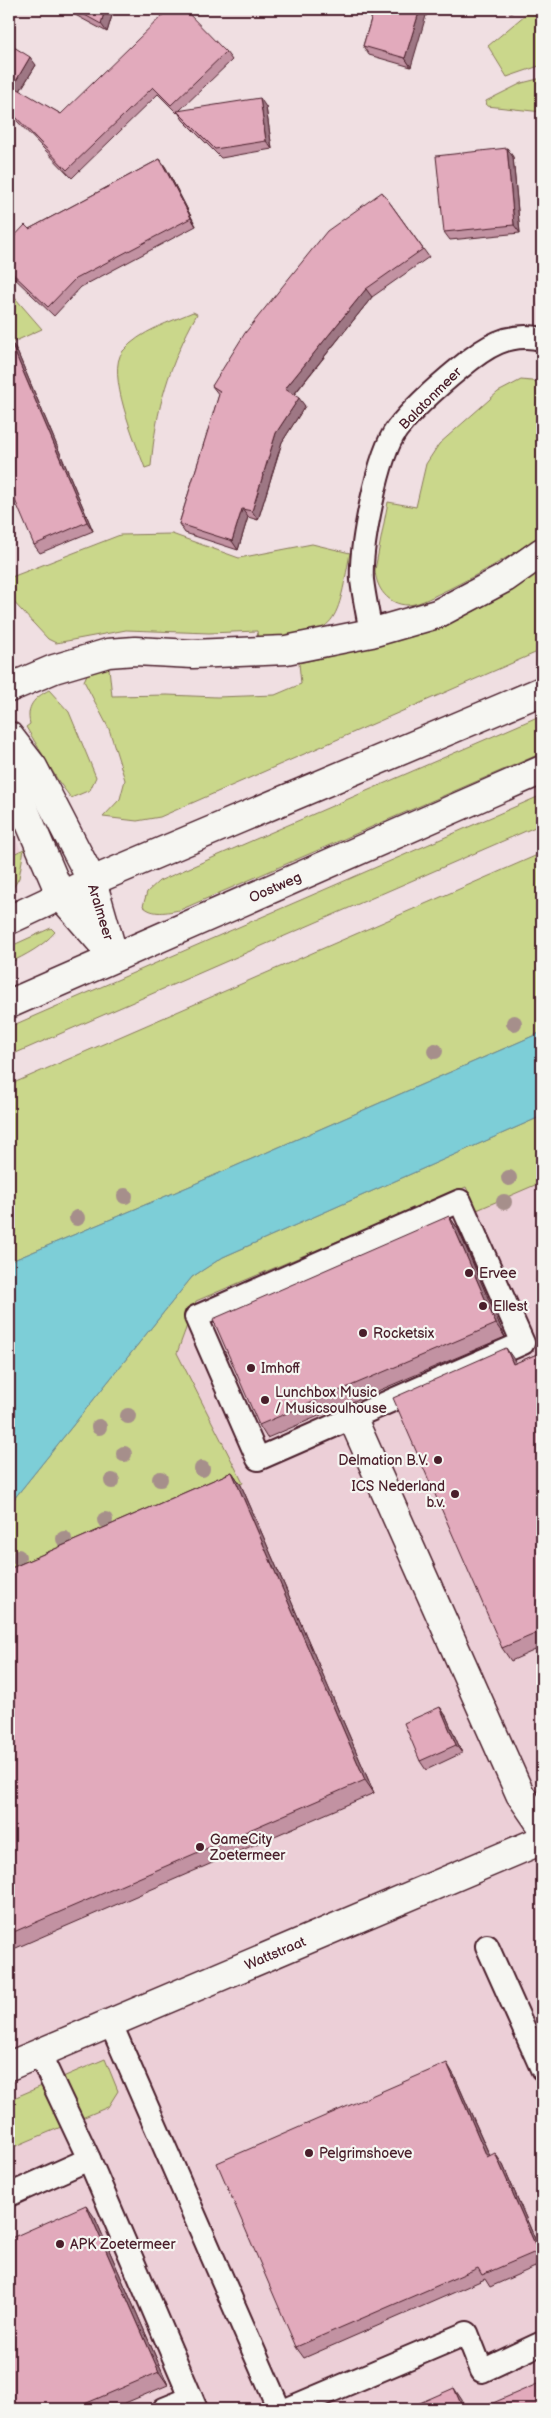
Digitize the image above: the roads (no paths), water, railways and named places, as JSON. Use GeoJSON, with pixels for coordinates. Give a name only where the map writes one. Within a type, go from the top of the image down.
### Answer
{"type":"FeatureCollection","features":[{"type":"Feature","properties":{"kind":"street"},"geometry":{"type":"LineString","coordinates":[[9,688],[54,669],[108,653],[193,654],[286,650],[371,632],[436,614],[505,578],[542,552]]}},
{"type":"Feature","properties":{"kind":"street"},"geometry":{"type":"LineString","coordinates":[[9,920],[92,881],[542,691]]}},
{"type":"Feature","properties":{"kind":"street","name":"Aralmeer"},"geometry":{"type":"LineString","coordinates":[[9,736],[33,768],[92,881],[114,957]]}},
{"type":"Feature","properties":{"kind":"street","name":"Oostweg"},"geometry":{"type":"LineString","coordinates":[[9,1004],[542,770]]}},
{"type":"Feature","properties":{"kind":"street","name":"Aralmeer"},"geometry":{"type":"LineString","coordinates":[[9,774],[61,896],[114,957]]}},
{"type":"Feature","properties":{"kind":"street"},"geometry":{"type":"LineString","coordinates":[[352,1417],[520,1794],[542,1826]]}},
{"type":"Feature","properties":{"kind":"street","name":"Wattstraat"},"geometry":{"type":"LineString","coordinates":[[9,2066],[542,1840]]}},
{"type":"Feature","properties":{"kind":"lane","name":"Balatonmeer"},"geometry":{"type":"LineString","coordinates":[[371,632],[362,579],[364,551],[374,490],[396,430],[422,401],[485,347],[508,339],[530,336],[542,339]]}},
{"type":"Feature","properties":{"kind":"lane"},"geometry":{"type":"LineString","coordinates":[[460,1201],[523,1342],[352,1417],[258,1459],[196,1318],[460,1201]]}},
{"type":"Feature","properties":{"kind":"lane"},"geometry":{"type":"LineString","coordinates":[[487,1946],[542,2069]]}},
{"type":"Feature","properties":{"kind":"lane"},"geometry":{"type":"LineString","coordinates":[[110,2022],[279,2409]]}},
{"type":"Feature","properties":{"kind":"lane"},"geometry":{"type":"LineString","coordinates":[[39,2053],[89,2159],[194,2404],[164,2409]]}},
{"type":"Feature","properties":{"kind":"lane"},"geometry":{"type":"LineString","coordinates":[[9,2195],[89,2159]]}},
{"type":"Feature","properties":{"kind":"lane"},"geometry":{"type":"LineString","coordinates":[[288,2409],[466,2333],[482,2371],[542,2343]]}},
{"type":"Feature","properties":{"kind":"water"},"geometry":{"type":"Polygon","coordinates":[[[542,1032],[542,1116],[223,1257],[192,1277],[9,1505],[9,1262],[190,1186],[542,1032]]]}},
{"type":"Feature","properties":{"kind":"place","name":"Ervee"},"geometry":{"type":"Point","coordinates":[469,1273]}},
{"type":"Feature","properties":{"kind":"place","name":"Ellest"},"geometry":{"type":"Point","coordinates":[483,1306]}},
{"type":"Feature","properties":{"kind":"place","name":"Rocketsix"},"geometry":{"type":"Point","coordinates":[363,1333]}},
{"type":"Feature","properties":{"kind":"place","name":"Imhoff"},"geometry":{"type":"Point","coordinates":[251,1368]}},
{"type":"Feature","properties":{"kind":"place","name":"Lunchbox Music / Musicsoulhouse"},"geometry":{"type":"Point","coordinates":[265,1400]}},
{"type":"Feature","properties":{"kind":"place","name":"Delmation B.V."},"geometry":{"type":"Point","coordinates":[438,1460]}},
{"type":"Feature","properties":{"kind":"place","name":"ICS Nederland b.v."},"geometry":{"type":"Point","coordinates":[455,1494]}},
{"type":"Feature","properties":{"kind":"place","name":"GameCity Zoetermeer"},"geometry":{"type":"Point","coordinates":[200,1847]}},
{"type":"Feature","properties":{"kind":"place","name":"Pelgrimshoeve"},"geometry":{"type":"Point","coordinates":[309,2153]}},
{"type":"Feature","properties":{"kind":"place","name":"APK Zoetermeer"},"geometry":{"type":"Point","coordinates":[60,2244]}}]}
